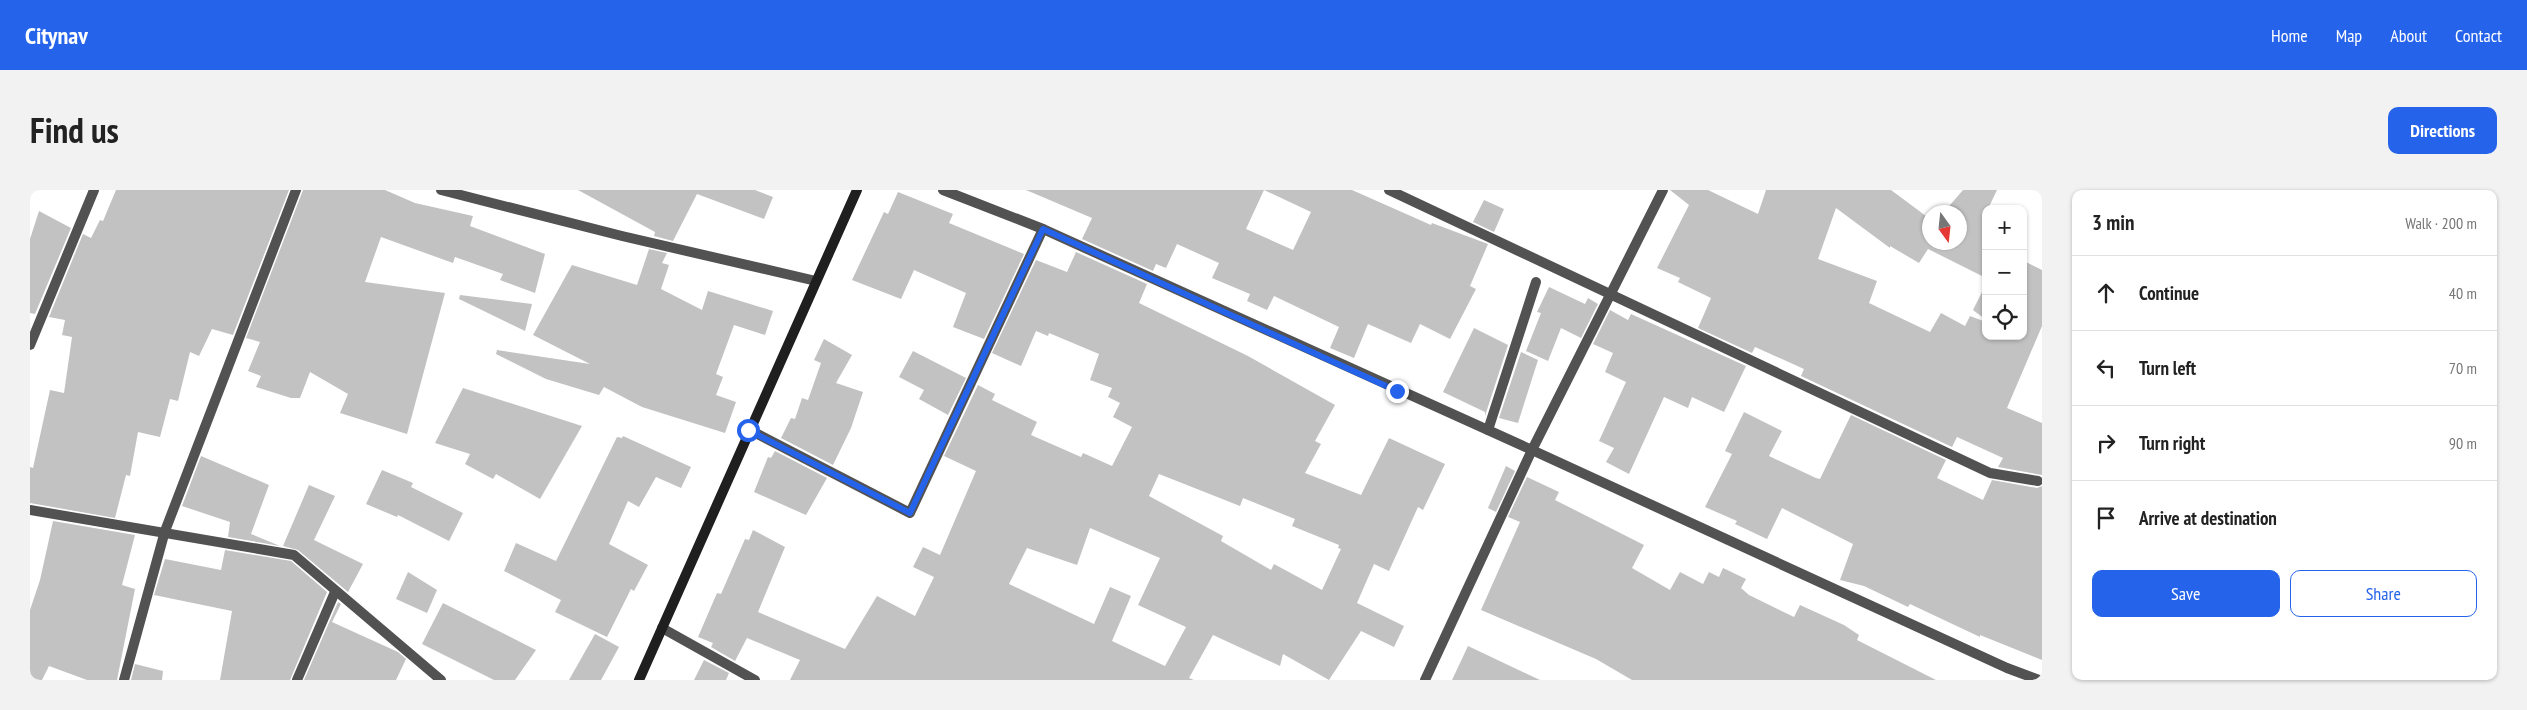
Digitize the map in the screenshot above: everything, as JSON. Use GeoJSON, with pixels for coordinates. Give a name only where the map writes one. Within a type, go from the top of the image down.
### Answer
{"type":"FeatureCollection","features":[{"type":"Feature","properties":{"kind":"main road"},"geometry":{"type":"LineString","coordinates":[[639,680],[748,430],[857,190]]}},
{"type":"Feature","properties":{"kind":"street"},"geometry":{"type":"LineString","coordinates":[[30,345],[94,190]]}},
{"type":"Feature","properties":{"kind":"street"},"geometry":{"type":"LineString","coordinates":[[124,680],[165,532],[296,190]]}},
{"type":"Feature","properties":{"kind":"street"},"geometry":{"type":"LineString","coordinates":[[441,190],[622,236],[816,281]]}},
{"type":"Feature","properties":{"kind":"street"},"geometry":{"type":"LineString","coordinates":[[943,190],[1043,229],[1532,450],[1844,594],[2039,680]]}},
{"type":"Feature","properties":{"kind":"street"},"geometry":{"type":"LineString","coordinates":[[1389,190],[1990,473],[2038,481]]}},
{"type":"Feature","properties":{"kind":"street"},"geometry":{"type":"LineString","coordinates":[[1425,680],[1532,450],[1663,190]]}},
{"type":"Feature","properties":{"kind":"street"},"geometry":{"type":"LineString","coordinates":[[748,430],[910,513],[1043,229]]}},
{"type":"Feature","properties":{"kind":"street"},"geometry":{"type":"LineString","coordinates":[[1488,430],[1536,282]]}},
{"type":"Feature","properties":{"kind":"street"},"geometry":{"type":"LineString","coordinates":[[30,510],[294,555],[335,592],[441,680]]}},
{"type":"Feature","properties":{"kind":"street"},"geometry":{"type":"LineString","coordinates":[[297,680],[335,592]]}},
{"type":"Feature","properties":{"kind":"street"},"geometry":{"type":"LineString","coordinates":[[662,628],[755,680]]}},
{"type":"Feature","properties":{"kind":"building"},"geometry":{"type":"Polygon","coordinates":[[[116,190],[289,190],[233,335],[212,329],[199,356],[190,352],[178,401],[170,399],[160,437],[138,432],[130,476],[126,475],[115,518],[30,503],[30,467],[33,468],[50,390],[64,393],[72,337],[62,335],[65,320],[49,317],[83,234],[91,238],[100,220],[103,221],[116,190]]]}},
{"type":"Feature","properties":{"kind":"building"},"geometry":{"type":"Polygon","coordinates":[[[303,190],[385,190],[415,203],[473,216],[470,226],[545,254],[535,293],[500,280],[503,274],[455,257],[453,263],[381,237],[365,282],[445,293],[407,434],[340,413],[348,394],[310,372],[300,398],[291,398],[256,387],[261,376],[248,371],[260,342],[246,338],[303,190]]]}},
{"type":"Feature","properties":{"kind":"building"},"geometry":{"type":"Polygon","coordinates":[[[578,190],[755,190],[773,197],[764,219],[697,194],[673,241],[654,236],[655,232],[578,190]]]}},
{"type":"Feature","properties":{"kind":"building"},"geometry":{"type":"Polygon","coordinates":[[[1026,190],[1264,190],[1352,190],[1431,225],[1432,223],[1488,244],[1470,286],[1476,289],[1450,339],[1420,324],[1411,343],[1368,324],[1354,358],[1330,348],[1339,327],[1274,296],[1267,310],[1247,301],[1250,294],[1212,278],[1219,263],[1177,244],[1166,268],[1156,264],[1153,271],[1082,239],[1092,218],[1026,190]],[[1264,190],[1246,229],[1293,250],[1311,212],[1264,190]]]}},
{"type":"Feature","properties":{"kind":"building"},"geometry":{"type":"Polygon","coordinates":[[[1670,190],[1708,190],[1758,214],[1766,190],[1891,190],[1922,213],[1922,250],[1927,250],[1919,263],[1890,246],[1890,248],[1836,208],[1818,259],[1877,281],[1869,303],[1930,332],[1941,313],[1965,326],[1970,316],[1982,320],[1982,340],[2027,340],[2027,262],[2042,270],[2042,326],[2007,408],[2042,423],[2042,475],[1998,467],[2003,458],[1957,437],[1952,447],[1801,376],[1804,369],[1755,347],[1752,353],[1698,328],[1711,298],[1678,282],[1680,278],[1657,268],[1689,205],[1670,190]]]}},
{"type":"Feature","properties":{"kind":"building"},"geometry":{"type":"Polygon","coordinates":[[[1963,190],[1997,190],[1990,205],[1982,205],[1982,276],[1930,250],[1967,250],[1967,205],[1950,205],[1963,190]]]}},
{"type":"Feature","properties":{"kind":"building"},"geometry":{"type":"Polygon","coordinates":[[[898,192],[953,214],[949,223],[1024,254],[984,339],[953,327],[966,293],[914,270],[901,299],[852,280],[884,212],[888,214],[898,192]]]}},
{"type":"Feature","properties":{"kind":"building"},"geometry":{"type":"Polygon","coordinates":[[[1484,200],[1504,209],[1494,232],[1473,222],[1484,200]]]}},
{"type":"Feature","properties":{"kind":"building"},"geometry":{"type":"Polygon","coordinates":[[[39,211],[71,228],[35,314],[30,313],[30,239],[39,211]]]}},
{"type":"Feature","properties":{"kind":"building"},"geometry":{"type":"Polygon","coordinates":[[[649,249],[667,253],[662,263],[669,265],[661,289],[702,310],[708,291],[773,311],[765,335],[734,325],[716,374],[723,377],[716,395],[736,402],[725,433],[642,407],[604,387],[599,395],[546,379],[496,354],[497,350],[590,364],[533,335],[572,265],[637,285],[649,249]]]}},
{"type":"Feature","properties":{"kind":"building"},"geometry":{"type":"Polygon","coordinates":[[[1076,252],[1147,284],[1139,303],[1248,356],[1335,405],[1315,441],[1321,444],[1305,473],[1361,495],[1389,438],[1445,464],[1423,510],[1418,507],[1389,571],[1374,564],[1357,603],[1404,626],[1394,647],[1361,631],[1329,680],[1283,654],[1280,666],[1213,635],[1189,678],[1194,680],[790,680],[800,660],[747,638],[735,661],[711,647],[713,643],[698,637],[717,593],[721,594],[745,539],[749,540],[753,530],[785,547],[758,612],[845,649],[877,596],[915,616],[934,577],[913,567],[923,547],[940,555],[976,471],[944,456],[978,385],[995,394],[992,400],[1037,422],[1031,435],[1081,457],[1083,453],[1112,466],[1132,427],[1113,417],[1120,403],[1108,397],[1112,388],[1090,380],[1099,354],[1049,333],[1048,336],[1036,331],[1021,366],[992,353],[1036,260],[1067,272],[1076,252]],[[1159,474],[1149,496],[1223,536],[1221,541],[1271,570],[1274,564],[1322,590],[1341,549],[1338,548],[1339,545],[1292,526],[1295,519],[1243,498],[1240,506],[1159,474]],[[1090,528],[1077,565],[1027,548],[1009,584],[1094,624],[1110,587],[1131,596],[1112,641],[1165,666],[1186,627],[1138,605],[1160,558],[1090,528]]]}},
{"type":"Feature","properties":{"kind":"building"},"geometry":{"type":"Polygon","coordinates":[[[1549,287],[1585,304],[1588,298],[1598,304],[1581,338],[1561,328],[1548,361],[1526,351],[1541,313],[1537,312],[1549,287]]]}},
{"type":"Feature","properties":{"kind":"building"},"geometry":{"type":"Polygon","coordinates":[[[1982,292],[1982,317],[1973,310],[1982,292]]]}},
{"type":"Feature","properties":{"kind":"building"},"geometry":{"type":"Polygon","coordinates":[[[460,295],[532,304],[525,331],[459,299],[460,295]]]}},
{"type":"Feature","properties":{"kind":"building"},"geometry":{"type":"Polygon","coordinates":[[[1610,310],[1628,320],[1631,314],[1746,366],[1724,412],[1692,397],[1688,408],[1664,397],[1629,474],[1606,462],[1614,448],[1599,441],[1626,382],[1605,372],[1613,353],[1593,344],[1610,310]]]}},
{"type":"Feature","properties":{"kind":"building"},"geometry":{"type":"Polygon","coordinates":[[[1474,328],[1508,345],[1485,416],[1485,412],[1443,392],[1474,328]]]}},
{"type":"Feature","properties":{"kind":"building"},"geometry":{"type":"Polygon","coordinates":[[[824,339],[852,355],[836,383],[863,392],[851,428],[833,465],[781,438],[791,418],[795,419],[802,398],[808,400],[821,363],[814,360],[824,339]]]}},
{"type":"Feature","properties":{"kind":"building"},"geometry":{"type":"Polygon","coordinates":[[[913,351],[966,378],[948,415],[919,399],[924,390],[899,377],[913,351]]]}},
{"type":"Feature","properties":{"kind":"building"},"geometry":{"type":"Polygon","coordinates":[[[1521,352],[1538,360],[1518,423],[1499,418],[1521,352]]]}},
{"type":"Feature","properties":{"kind":"building"},"geometry":{"type":"Polygon","coordinates":[[[463,388],[582,426],[540,499],[496,474],[493,479],[465,464],[470,454],[435,443],[463,388]]]}},
{"type":"Feature","properties":{"kind":"building"},"geometry":{"type":"Polygon","coordinates":[[[1744,412],[1782,431],[1769,456],[1820,479],[1851,415],[1946,460],[1937,478],[1983,500],[1992,480],[2037,488],[2042,486],[2042,660],[1980,635],[1980,637],[1910,604],[1908,607],[1864,586],[1840,580],[1853,544],[1782,508],[1767,539],[1735,524],[1737,521],[1705,507],[1732,454],[1725,451],[1744,412]]]}},
{"type":"Feature","properties":{"kind":"building"},"geometry":{"type":"Polygon","coordinates":[[[623,436],[691,467],[681,488],[656,477],[639,507],[628,501],[609,544],[648,565],[634,591],[631,589],[607,637],[555,612],[561,600],[504,571],[516,543],[556,561],[617,437],[622,438],[623,436]]]}},
{"type":"Feature","properties":{"kind":"building"},"geometry":{"type":"Polygon","coordinates":[[[775,451],[827,478],[806,515],[754,492],[768,457],[771,458],[775,451]]]}},
{"type":"Feature","properties":{"kind":"building"},"geometry":{"type":"Polygon","coordinates":[[[201,456],[269,485],[251,534],[280,546],[228,537],[230,522],[182,506],[201,456]]]}},
{"type":"Feature","properties":{"kind":"building"},"geometry":{"type":"Polygon","coordinates":[[[1506,466],[1515,471],[1496,512],[1488,508],[1506,466]]]}},
{"type":"Feature","properties":{"kind":"building"},"geometry":{"type":"Polygon","coordinates":[[[382,470],[413,483],[411,487],[463,513],[449,541],[398,515],[397,517],[366,504],[382,470]]]}},
{"type":"Feature","properties":{"kind":"building"},"geometry":{"type":"Polygon","coordinates":[[[1527,477],[1559,492],[1555,500],[1644,545],[1632,568],[1670,590],[1680,572],[1703,584],[1709,572],[1719,577],[1723,568],[1746,579],[1741,588],[1749,595],[1794,617],[1800,605],[1844,625],[1859,635],[1857,640],[1936,680],[1632,680],[1596,659],[1481,610],[1520,522],[1508,517],[1527,477]]]}},
{"type":"Feature","properties":{"kind":"building"},"geometry":{"type":"Polygon","coordinates":[[[309,485],[335,496],[314,540],[363,564],[348,592],[298,550],[283,546],[309,485]]]}},
{"type":"Feature","properties":{"kind":"building"},"geometry":{"type":"Polygon","coordinates":[[[53,521],[135,535],[122,585],[135,589],[117,680],[87,680],[49,666],[42,680],[30,680],[30,610],[40,580],[53,521]]]}},
{"type":"Feature","properties":{"kind":"building"},"geometry":{"type":"Polygon","coordinates":[[[225,550],[291,561],[327,592],[290,680],[220,680],[232,611],[154,595],[165,559],[221,570],[225,550]]]}},
{"type":"Feature","properties":{"kind":"building"},"geometry":{"type":"Polygon","coordinates":[[[408,572],[437,590],[427,613],[396,599],[408,572]]]}},
{"type":"Feature","properties":{"kind":"building"},"geometry":{"type":"Polygon","coordinates":[[[338,602],[341,604],[332,622],[398,652],[406,659],[396,680],[304,680],[338,602]]]}},
{"type":"Feature","properties":{"kind":"building"},"geometry":{"type":"Polygon","coordinates":[[[443,603],[536,650],[515,680],[494,680],[422,644],[443,603]]]}},
{"type":"Feature","properties":{"kind":"building"},"geometry":{"type":"Polygon","coordinates":[[[595,634],[619,647],[601,680],[569,680],[595,634]]]}},
{"type":"Feature","properties":{"kind":"building"},"geometry":{"type":"Polygon","coordinates":[[[1468,646],[1540,680],[1452,680],[1468,646]]]}},
{"type":"Feature","properties":{"kind":"building"},"geometry":{"type":"Polygon","coordinates":[[[704,660],[729,673],[726,680],[694,680],[704,660]]]}},
{"type":"Feature","properties":{"kind":"building"},"geometry":{"type":"Polygon","coordinates":[[[135,664],[163,671],[162,680],[131,680],[135,664]]]}},
{"type":"Feature","properties":{"kind":"route"},"geometry":{"type":"LineString","coordinates":[[748,430],[910,513],[1043,229],[1397,391]]}}]}
